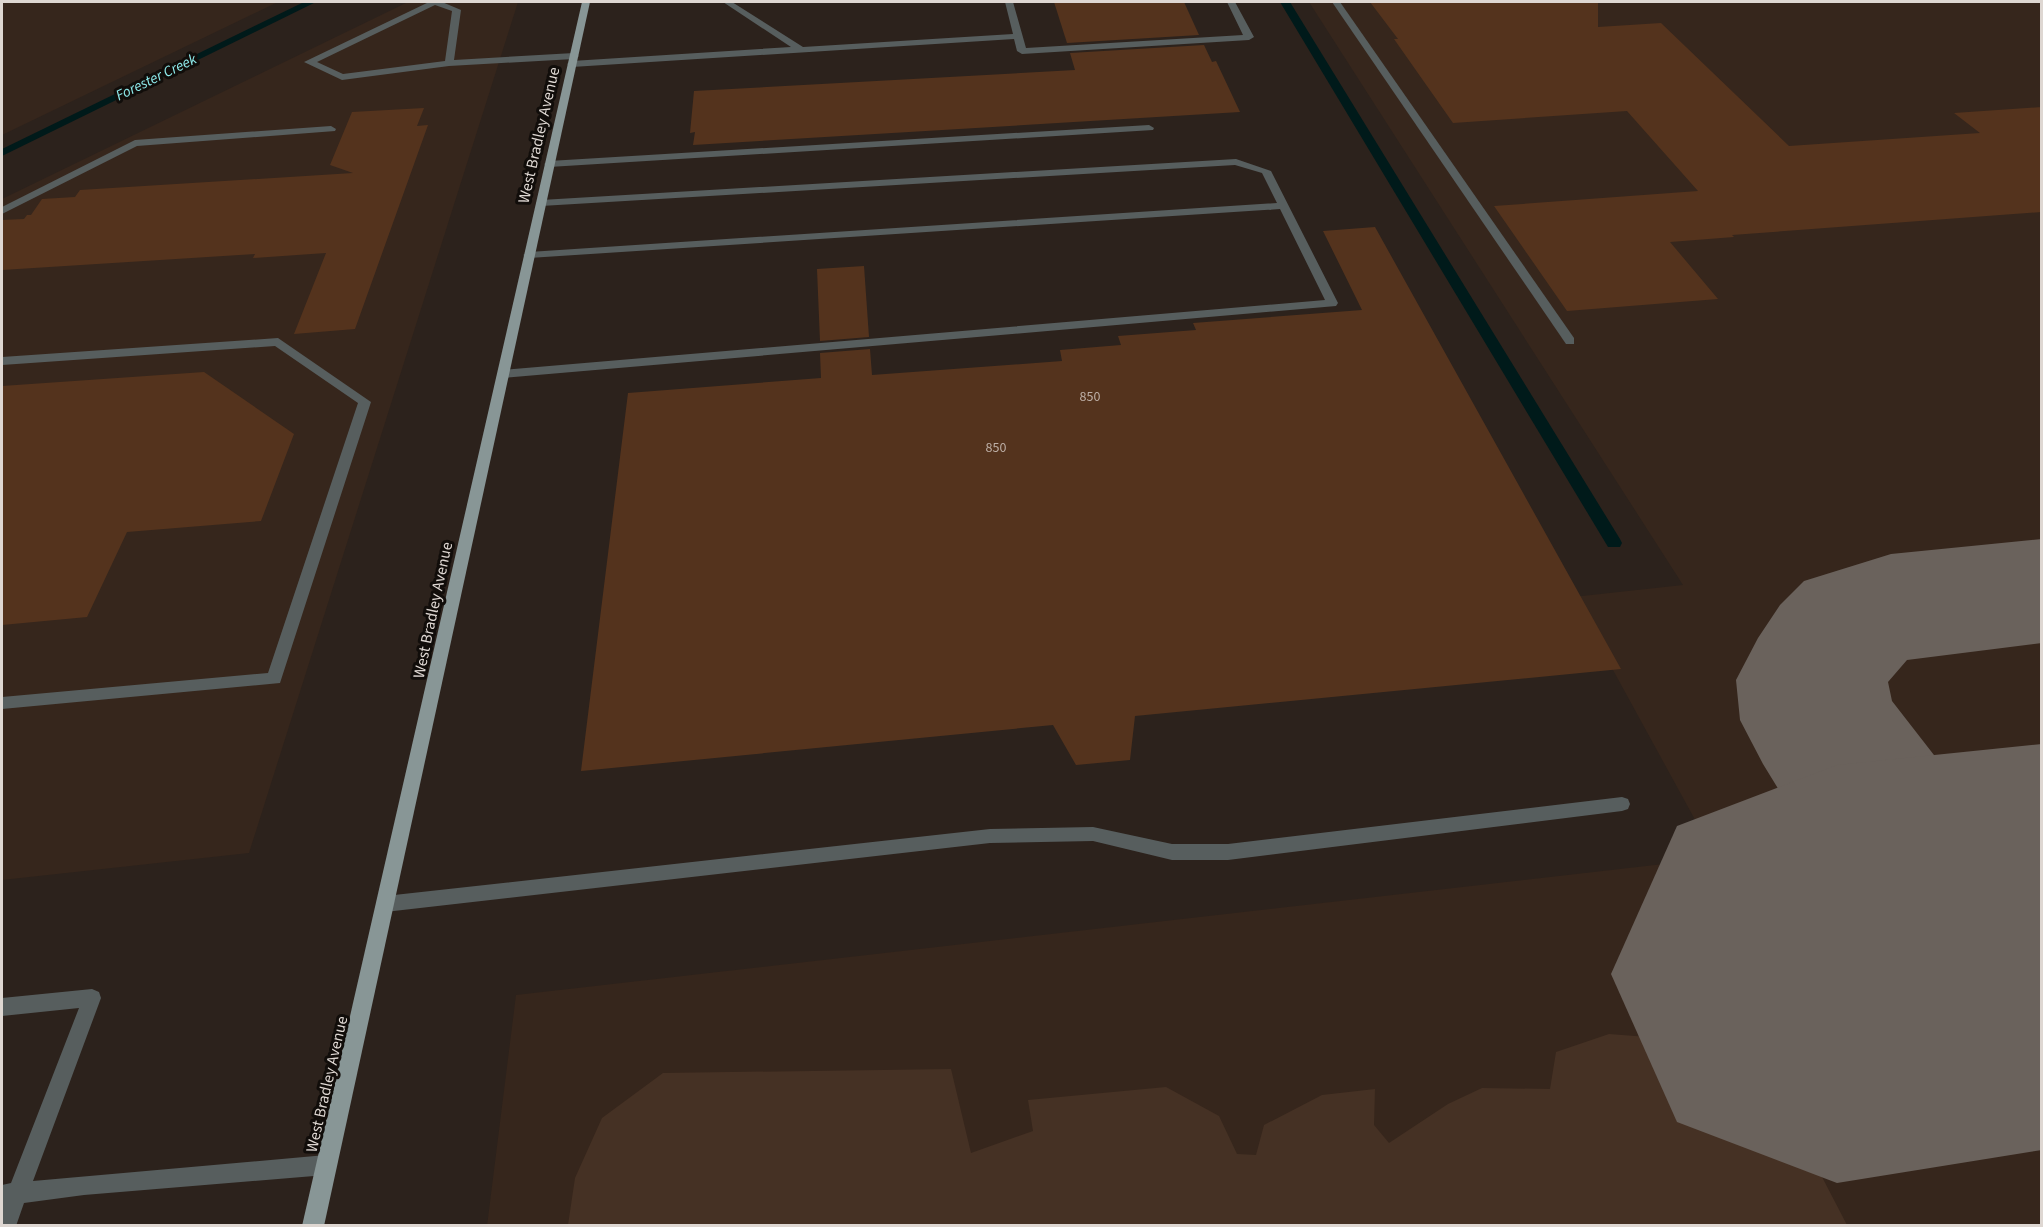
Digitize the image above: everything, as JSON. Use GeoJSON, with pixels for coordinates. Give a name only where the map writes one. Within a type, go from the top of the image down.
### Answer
{"type":"FeatureCollection","features":[{"type":"Feature","properties":{"kind":"main road","name":"West Bradley Avenue"},"geometry":{"type":"LineString","coordinates":[[313,1226],[586,2]]}},
{"type":"Feature","properties":{"kind":"lane"},"geometry":{"type":"LineString","coordinates":[[449,63],[457,10],[435,2],[309,62],[342,77],[449,63],[573,60],[1018,36]]}},
{"type":"Feature","properties":{"kind":"lane"},"geometry":{"type":"LineString","coordinates":[[727,2],[800,49]]}},
{"type":"Feature","properties":{"kind":"lane"},"geometry":{"type":"LineString","coordinates":[[1009,2],[1022,51],[1249,37],[1231,2]]}},
{"type":"Feature","properties":{"kind":"lane"},"geometry":{"type":"LineString","coordinates":[[1336,2],[1570,340]]}},
{"type":"Feature","properties":{"kind":"lane"},"geometry":{"type":"LineString","coordinates":[[549,164],[1149,128]]}},
{"type":"Feature","properties":{"kind":"lane"},"geometry":{"type":"LineString","coordinates":[[2,211],[135,143],[331,129]]}},
{"type":"Feature","properties":{"kind":"lane"},"geometry":{"type":"LineString","coordinates":[[502,374],[1332,303],[1266,171],[1236,162],[541,203]]}},
{"type":"Feature","properties":{"kind":"lane"},"geometry":{"type":"LineString","coordinates":[[529,255],[1283,206]]}},
{"type":"Feature","properties":{"kind":"lane"},"geometry":{"type":"LineString","coordinates":[[2,361],[278,342],[365,402],[273,679],[2,703]]}},
{"type":"Feature","properties":{"kind":"lane"},"geometry":{"type":"LineString","coordinates":[[385,904],[990,836],[1093,834],[1172,852],[1228,852],[1622,804]]}},
{"type":"Feature","properties":{"kind":"lane"},"geometry":{"type":"LineString","coordinates":[[2,1007],[92,998],[9,1194],[5,1226]]}},
{"type":"Feature","properties":{"kind":"lane"},"geometry":{"type":"LineString","coordinates":[[9,1194],[84,1185],[326,1165]]}},
{"type":"Feature","properties":{"kind":"shaded area"},"geometry":{"type":"Polygon","coordinates":[[[2,2],[278,2],[2,135],[2,2]]]}},
{"type":"Feature","properties":{"kind":"shaded area"},"geometry":{"type":"Polygon","coordinates":[[[408,2],[518,2],[249,853],[2,880],[2,199],[408,2]]]}},
{"type":"Feature","properties":{"kind":"shaded area"},"geometry":{"type":"Polygon","coordinates":[[[1309,2],[2041,2],[2041,1225],[487,1226],[516,995],[1716,858],[1573,597],[1683,585],[1309,2]]]}},
{"type":"Feature","properties":{"kind":"shaded area"},"geometry":{"type":"Polygon","coordinates":[[[1747,1033],[1847,1225],[568,1225],[575,1178],[602,1118],[663,1073],[951,1069],[971,1153],[1033,1131],[1028,1100],[1166,1087],[1219,1116],[1237,1154],[1256,1155],[1264,1125],[1322,1095],[1375,1089],[1374,1125],[1389,1143],[1448,1104],[1482,1088],[1550,1089],[1556,1052],[1609,1034],[1713,1042],[1747,1033]]]}},
{"type":"Feature","properties":{"kind":"building"},"geometry":{"type":"Polygon","coordinates":[[[1054,2],[1184,2],[1199,35],[1067,43],[1054,2]]]}},
{"type":"Feature","properties":{"kind":"building"},"geometry":{"type":"Polygon","coordinates":[[[1370,2],[1598,2],[1598,27],[1661,23],[1789,146],[1980,133],[1954,113],[2042,107],[2042,212],[1732,235],[1734,237],[1670,242],[1718,299],[1567,311],[1494,206],[1698,191],[1627,111],[1453,123],[1394,39],[1398,39],[1370,2]]]}},
{"type":"Feature","properties":{"kind":"building"},"geometry":{"type":"Polygon","coordinates":[[[1204,45],[1212,62],[1216,61],[1240,112],[693,145],[695,132],[690,133],[694,91],[1075,70],[1070,53],[1204,45]]]}},
{"type":"Feature","properties":{"kind":"building"},"geometry":{"type":"Polygon","coordinates":[[[424,108],[417,126],[428,125],[355,329],[294,334],[326,253],[253,258],[255,254],[2,270],[2,220],[24,219],[27,215],[31,215],[42,199],[75,197],[80,190],[353,173],[330,165],[352,112],[424,108]]]}},
{"type":"Feature","properties":{"kind":"building"},"geometry":{"type":"Polygon","coordinates":[[[1375,227],[1621,669],[1135,716],[1130,760],[1076,765],[1053,725],[581,771],[628,393],[821,378],[820,353],[870,349],[872,375],[1062,361],[1060,350],[1121,345],[1118,336],[1196,330],[1193,323],[1362,310],[1323,231],[1375,227]]]}},
{"type":"Feature","properties":{"kind":"building"},"geometry":{"type":"Polygon","coordinates":[[[864,266],[869,337],[820,341],[817,269],[864,266]]]}},
{"type":"Feature","properties":{"kind":"building"},"geometry":{"type":"Polygon","coordinates":[[[204,372],[294,434],[261,521],[127,532],[87,617],[2,625],[2,386],[204,372]]]}},
{"type":"Feature","properties":{"kind":"waterway","name":"Forester Creek"},"geometry":{"type":"LineString","coordinates":[[2,153],[311,2]]}},
{"type":"Feature","properties":{"kind":"waterway"},"geometry":{"type":"LineString","coordinates":[[1285,2],[1614,543]]}},
{"type":"Feature","properties":{"kind":"taxiway"},"geometry":{"type":"LineString","coordinates":[[2042,591],[1891,608],[1856,620],[1833,645],[1812,680],[1818,720],[2042,1045]]}},
{"type":"Feature","properties":{"kind":"runway"},"geometry":{"type":"LineString","coordinates":[[1837,974],[2042,947]]}}]}
